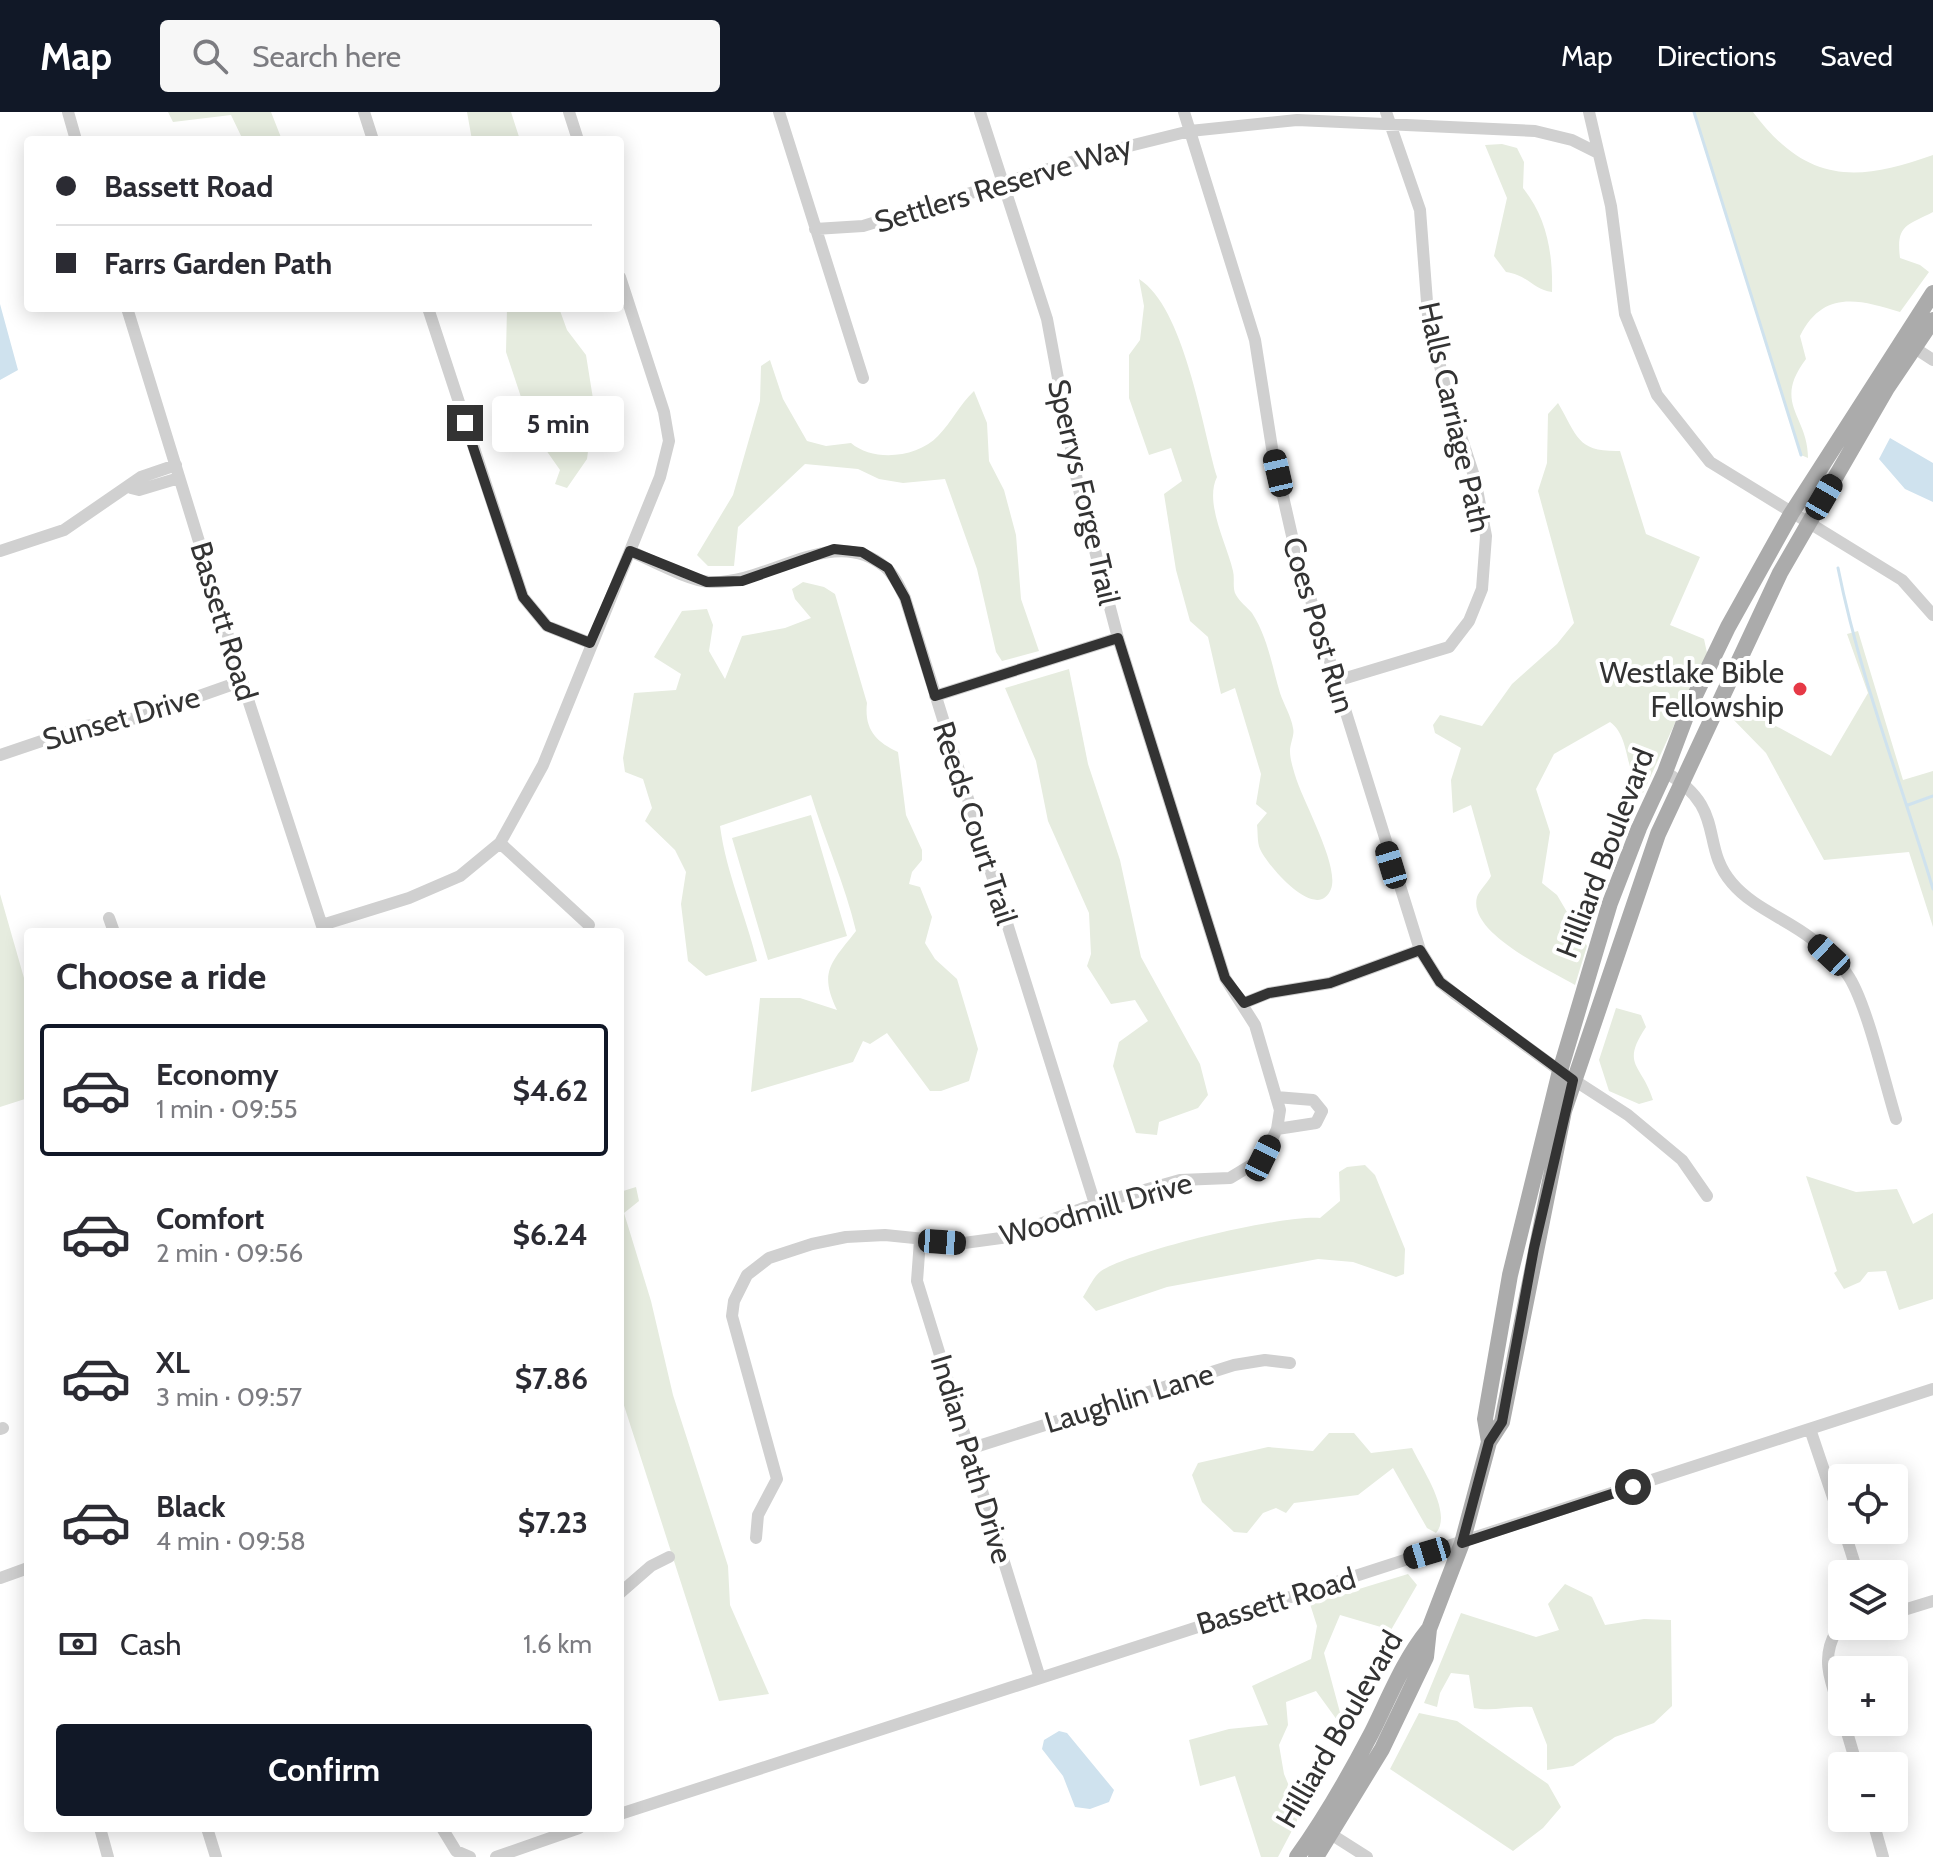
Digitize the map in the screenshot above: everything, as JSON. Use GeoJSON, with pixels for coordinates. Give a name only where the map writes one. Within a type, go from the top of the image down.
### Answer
{"type":"FeatureCollection","features":[{"type":"Feature","properties":{"kind":"main road","name":"Hilliard Boulevard"},"geometry":{"type":"LineString","coordinates":[[1565,1075],[1681,781],[1773,586],[1887,388],[1933,293]]}},
{"type":"Feature","properties":{"kind":"main road","name":"Hilliard Boulevard"},"geometry":{"type":"LineString","coordinates":[[1316,1857],[1325,1830],[1412,1650],[1429,1629],[1462,1543],[1489,1442],[1502,1422],[1565,1075],[1610,903],[1690,706],[1728,627],[1791,514],[1908,344],[1933,320]]}},
{"type":"Feature","properties":{"kind":"main road","name":"Hilliard Boulevard"},"geometry":{"type":"LineString","coordinates":[[1297,1857],[1325,1830]]}},
{"type":"Feature","properties":{"kind":"street"},"geometry":{"type":"LineString","coordinates":[[68,112],[75,136]]}},
{"type":"Feature","properties":{"kind":"street"},"geometry":{"type":"LineString","coordinates":[[364,112],[372,136]]}},
{"type":"Feature","properties":{"kind":"street"},"geometry":{"type":"LineString","coordinates":[[569,112],[577,136]]}},
{"type":"Feature","properties":{"kind":"street"},"geometry":{"type":"LineString","coordinates":[[779,112],[863,378]]}},
{"type":"Feature","properties":{"kind":"street","name":"Sperrys Forge Trail"},"geometry":{"type":"LineString","coordinates":[[980,112],[1047,319],[1078,486],[1118,638],[1225,978],[1244,1003],[1255,1025],[1280,1110],[1277,1129]]}},
{"type":"Feature","properties":{"kind":"street","name":"Coes Post Run"},"geometry":{"type":"LineString","coordinates":[[1184,112],[1242,292],[1295,549],[1420,950],[1440,982],[1565,1075],[1628,1115],[1682,1160],[1707,1196]]}},
{"type":"Feature","properties":{"kind":"street"},"geometry":{"type":"LineString","coordinates":[[1589,112],[1611,206],[1625,314],[1657,395],[1710,462],[1902,580],[1933,615]]}},
{"type":"Feature","properties":{"kind":"street","name":"Settlers Reserve Way"},"geometry":{"type":"LineString","coordinates":[[815,229],[863,226],[1004,186],[1127,146],[1190,131],[1297,120],[1388,118],[1535,131],[1572,140],[1596,152]]}},
{"type":"Feature","properties":{"kind":"street","name":"Halls Carriage Path"},"geometry":{"type":"LineString","coordinates":[[1336,681],[1449,647],[1469,621],[1482,589],[1486,536],[1475,479],[1445,387],[1428,315],[1420,210],[1388,118]]}},
{"type":"Feature","properties":{"kind":"street"},"geometry":{"type":"LineString","coordinates":[[323,928],[409,898],[460,876],[500,843],[543,765],[660,477],[669,441],[664,412],[624,289]]}},
{"type":"Feature","properties":{"kind":"street","name":"Bassett Road"},"geometry":{"type":"LineString","coordinates":[[128,312],[242,681],[323,928]]}},
{"type":"Feature","properties":{"kind":"street"},"geometry":{"type":"LineString","coordinates":[[429,312],[523,597],[547,626],[590,643]]}},
{"type":"Feature","properties":{"kind":"street"},"geometry":{"type":"LineString","coordinates":[[1908,344],[1933,360]]}},
{"type":"Feature","properties":{"kind":"street"},"geometry":{"type":"LineString","coordinates":[[0,551],[64,530],[131,488],[139,490],[178,471]]}},
{"type":"Feature","properties":{"kind":"street","name":"Reeds Court Trail"},"geometry":{"type":"LineString","coordinates":[[630,551],[707,582],[742,581],[834,549],[862,552],[888,568],[905,598],[1095,1204]]}},
{"type":"Feature","properties":{"kind":"street"},"geometry":{"type":"LineString","coordinates":[[935,696],[1118,638]]}},
{"type":"Feature","properties":{"kind":"street","name":"Sunset Drive"},"geometry":{"type":"LineString","coordinates":[[0,755],[86,726],[137,718],[242,681]]}},
{"type":"Feature","properties":{"kind":"street"},"geometry":{"type":"LineString","coordinates":[[1665,772],[1681,781],[1707,810],[1724,871],[1732,884],[1811,938],[1847,974],[1896,1119]]}},
{"type":"Feature","properties":{"kind":"street"},"geometry":{"type":"LineString","coordinates":[[500,843],[589,925]]}},
{"type":"Feature","properties":{"kind":"street"},"geometry":{"type":"LineString","coordinates":[[109,918],[113,928]]}},
{"type":"Feature","properties":{"kind":"street"},"geometry":{"type":"LineString","coordinates":[[1244,1003],[1269,993],[1330,983],[1420,950]]}},
{"type":"Feature","properties":{"kind":"street"},"geometry":{"type":"LineString","coordinates":[[1276,1097],[1313,1100],[1322,1111],[1316,1123],[1277,1129]]}},
{"type":"Feature","properties":{"kind":"street","name":"Woodmill Drive"},"geometry":{"type":"LineString","coordinates":[[756,1538],[758,1515],[777,1479],[732,1316],[734,1301],[747,1275],[769,1258],[846,1237],[885,1235],[964,1243],[1001,1238],[1095,1204],[1180,1180],[1230,1178],[1263,1158],[1277,1129]]}},
{"type":"Feature","properties":{"kind":"street","name":"Indian Path Drive"},"geometry":{"type":"LineString","coordinates":[[920,1240],[917,1281],[1039,1675]]}},
{"type":"Feature","properties":{"kind":"street","name":"Laughlin Lane"},"geometry":{"type":"LineString","coordinates":[[969,1449],[1234,1365],[1265,1360],[1290,1363]]}},
{"type":"Feature","properties":{"kind":"street","name":"Bassett Road"},"geometry":{"type":"LineString","coordinates":[[624,1813],[1039,1675],[1462,1543],[1933,1389]]}},
{"type":"Feature","properties":{"kind":"street"},"geometry":{"type":"LineString","coordinates":[[1810,1429],[1828,1482]]}},
{"type":"Feature","properties":{"kind":"street"},"geometry":{"type":"LineString","coordinates":[[624,1589],[669,1557]]}},
{"type":"Feature","properties":{"kind":"street"},"geometry":{"type":"LineString","coordinates":[[0,1578],[24,1569]]}},
{"type":"Feature","properties":{"kind":"street"},"geometry":{"type":"LineString","coordinates":[[624,1576],[631,1582]]}},
{"type":"Feature","properties":{"kind":"street"},"geometry":{"type":"LineString","coordinates":[[1908,1609],[1933,1601]]}},
{"type":"Feature","properties":{"kind":"street"},"geometry":{"type":"LineString","coordinates":[[1828,1667],[1827,1647],[1831,1640]]}},
{"type":"Feature","properties":{"kind":"street"},"geometry":{"type":"LineString","coordinates":[[1325,1830],[1367,1857]]}},
{"type":"Feature","properties":{"kind":"street"},"geometry":{"type":"LineString","coordinates":[[101,1832],[108,1857]]}},
{"type":"Feature","properties":{"kind":"street"},"geometry":{"type":"LineString","coordinates":[[208,1832],[216,1857]]}},
{"type":"Feature","properties":{"kind":"street"},"geometry":{"type":"LineString","coordinates":[[444,1832],[456,1851],[470,1857]]}},
{"type":"Feature","properties":{"kind":"street"},"geometry":{"type":"LineString","coordinates":[[496,1857],[568,1832]]}},
{"type":"Feature","properties":{"kind":"street"},"geometry":{"type":"LineString","coordinates":[[1876,1832],[1883,1857]]}},
{"type":"Feature","properties":{"kind":"shaded area"},"geometry":{"type":"Polygon","coordinates":[[[168,112],[271,112],[280,136],[241,136],[231,115],[173,122],[168,112]]]}},
{"type":"Feature","properties":{"kind":"shaded area"},"geometry":{"type":"Polygon","coordinates":[[[467,112],[511,112],[519,136],[471,136],[467,112]]]}},
{"type":"Feature","properties":{"kind":"shaded area"},"geometry":{"type":"Polygon","coordinates":[[[1694,112],[1753,112],[1793,153],[1834,171],[1879,170],[1933,155],[1933,212],[1905,228],[1899,247],[1900,258],[1929,272],[1900,312],[1870,304],[1843,302],[1819,311],[1800,336],[1806,359],[1796,374],[1792,399],[1807,443],[1808,458],[1801,455],[1694,112]]]}},
{"type":"Feature","properties":{"kind":"shaded area"},"geometry":{"type":"Polygon","coordinates":[[[1502,144],[1517,148],[1524,162],[1523,188],[1538,211],[1547,237],[1552,292],[1506,272],[1494,256],[1507,198],[1485,145],[1502,144]]]}},
{"type":"Feature","properties":{"kind":"shaded area"},"geometry":{"type":"Polygon","coordinates":[[[1139,279],[1155,293],[1168,315],[1180,341],[1198,399],[1217,477],[1213,499],[1215,511],[1233,571],[1235,592],[1252,613],[1266,642],[1293,728],[1290,751],[1293,769],[1330,865],[1331,889],[1324,898],[1315,900],[1293,888],[1272,867],[1260,849],[1257,825],[1267,813],[1256,804],[1261,774],[1235,688],[1221,694],[1208,637],[1190,621],[1176,570],[1164,494],[1182,481],[1171,448],[1149,455],[1129,398],[1129,355],[1140,340],[1144,306],[1139,279]]]}},
{"type":"Feature","properties":{"kind":"shaded area"},"geometry":{"type":"Polygon","coordinates":[[[507,312],[560,312],[567,330],[586,355],[594,405],[587,459],[567,488],[555,484],[560,470],[532,430],[506,352],[507,312]]]}},
{"type":"Feature","properties":{"kind":"shaded area"},"geometry":{"type":"Polygon","coordinates":[[[770,360],[783,399],[807,441],[826,446],[851,443],[860,449],[883,455],[907,453],[929,443],[943,431],[974,391],[987,423],[989,461],[1004,490],[1016,535],[1021,599],[1039,651],[1002,661],[996,652],[977,569],[945,479],[903,483],[879,479],[858,469],[805,464],[738,527],[734,566],[708,566],[697,555],[733,495],[760,401],[761,366],[770,360]]]}},
{"type":"Feature","properties":{"kind":"shaded area"},"geometry":{"type":"Polygon","coordinates":[[[1558,403],[1580,440],[1595,449],[1620,451],[1646,534],[1700,557],[1670,625],[1704,639],[1707,653],[1643,793],[1633,776],[1621,737],[1610,722],[1554,754],[1536,789],[1550,832],[1542,883],[1557,895],[1587,946],[1575,985],[1497,937],[1477,911],[1477,897],[1491,876],[1471,805],[1453,813],[1451,780],[1461,748],[1435,733],[1433,725],[1440,715],[1482,726],[1512,684],[1557,644],[1574,623],[1538,491],[1547,463],[1548,414],[1558,403]]]}},
{"type":"Feature","properties":{"kind":"shaded area"},"geometry":{"type":"Polygon","coordinates":[[[803,582],[824,587],[835,594],[867,703],[867,720],[873,734],[898,752],[906,815],[922,850],[922,860],[912,872],[909,884],[920,887],[932,917],[925,943],[935,959],[957,979],[978,1049],[969,1081],[941,1091],[930,1091],[887,1033],[870,1044],[863,1041],[853,1062],[751,1092],[760,998],[800,998],[837,1010],[831,997],[828,976],[834,959],[856,931],[811,795],[720,826],[757,961],[706,976],[688,961],[681,904],[686,872],[675,850],[645,821],[652,808],[643,779],[625,772],[623,758],[634,693],[676,690],[681,674],[654,657],[682,611],[707,609],[713,625],[709,651],[725,679],[742,636],[785,628],[811,618],[795,599],[792,589],[803,582]]]}},
{"type":"Feature","properties":{"kind":"shaded area"},"geometry":{"type":"Polygon","coordinates":[[[1858,631],[1903,780],[1933,771],[1933,927],[1909,852],[1824,860],[1766,753],[1726,712],[1732,702],[1831,756],[1868,693],[1847,634],[1858,631]]]}},
{"type":"Feature","properties":{"kind":"shaded area"},"geometry":{"type":"Polygon","coordinates":[[[1069,669],[1088,764],[1120,860],[1141,957],[1200,1064],[1208,1095],[1198,1108],[1159,1122],[1157,1135],[1136,1133],[1113,1066],[1119,1042],[1148,1021],[1135,1000],[1111,1004],[1087,966],[1091,954],[1089,913],[1048,821],[1036,761],[1005,688],[1069,669]]]}},
{"type":"Feature","properties":{"kind":"shaded area"},"geometry":{"type":"Polygon","coordinates":[[[811,815],[847,936],[768,960],[732,838],[811,815]]]}},
{"type":"Feature","properties":{"kind":"shaded area"},"geometry":{"type":"Polygon","coordinates":[[[0,894],[24,978],[24,1099],[0,1107],[0,894]]]}},
{"type":"Feature","properties":{"kind":"shaded area"},"geometry":{"type":"Polygon","coordinates":[[[1616,1008],[1641,1015],[1646,1027],[1638,1040],[1634,1058],[1653,1100],[1639,1104],[1609,1091],[1599,1060],[1616,1008]]]}},
{"type":"Feature","properties":{"kind":"shaded area"},"geometry":{"type":"Polygon","coordinates":[[[1365,1165],[1375,1175],[1405,1249],[1404,1274],[1396,1277],[1353,1262],[1318,1259],[1167,1287],[1096,1311],[1083,1297],[1101,1271],[1144,1253],[1242,1228],[1320,1218],[1340,1201],[1339,1172],[1347,1167],[1365,1165]]]}},
{"type":"Feature","properties":{"kind":"shaded area"},"geometry":{"type":"Polygon","coordinates":[[[1806,1176],[1856,1192],[1897,1189],[1913,1224],[1933,1213],[1933,1299],[1899,1310],[1886,1271],[1868,1272],[1860,1282],[1844,1289],[1834,1273],[1837,1271],[1806,1176]]]}},
{"type":"Feature","properties":{"kind":"shaded area"},"geometry":{"type":"Polygon","coordinates":[[[636,1187],[639,1201],[624,1213],[624,1191],[636,1187]]]}},
{"type":"Feature","properties":{"kind":"shaded area"},"geometry":{"type":"Polygon","coordinates":[[[624,1213],[651,1301],[673,1395],[728,1566],[730,1605],[769,1694],[719,1701],[624,1405],[624,1213]]]}},
{"type":"Feature","properties":{"kind":"shaded area"},"geometry":{"type":"Polygon","coordinates":[[[1329,1433],[1354,1433],[1371,1453],[1412,1448],[1439,1503],[1440,1524],[1436,1533],[1427,1528],[1393,1468],[1358,1495],[1294,1503],[1286,1513],[1276,1508],[1263,1513],[1247,1533],[1234,1532],[1202,1502],[1192,1475],[1198,1463],[1268,1447],[1313,1451],[1329,1433]]]}},
{"type":"Feature","properties":{"kind":"shaded area"},"geometry":{"type":"Polygon","coordinates":[[[1408,1574],[1417,1585],[1391,1630],[1340,1615],[1324,1653],[1345,1731],[1316,1691],[1286,1702],[1288,1725],[1279,1745],[1284,1774],[1297,1805],[1297,1821],[1278,1857],[1261,1857],[1235,1776],[1200,1786],[1189,1740],[1229,1729],[1268,1725],[1252,1686],[1311,1659],[1317,1626],[1310,1604],[1408,1574]]]}},
{"type":"Feature","properties":{"kind":"shaded area"},"geometry":{"type":"Polygon","coordinates":[[[1565,1584],[1592,1597],[1605,1625],[1644,1619],[1671,1620],[1672,1706],[1654,1723],[1615,1737],[1573,1766],[1547,1770],[1547,1745],[1532,1707],[1474,1708],[1469,1675],[1451,1673],[1440,1693],[1437,1707],[1424,1703],[1461,1613],[1536,1637],[1559,1630],[1548,1604],[1565,1584]]]}},
{"type":"Feature","properties":{"kind":"shaded area"},"geometry":{"type":"Polygon","coordinates":[[[1419,1713],[1457,1721],[1548,1784],[1561,1807],[1543,1828],[1513,1851],[1390,1769],[1419,1713]]]}},
{"type":"Feature","properties":{"kind":"water"},"geometry":{"type":"Polygon","coordinates":[[[0,304],[18,370],[0,380],[0,304]]]}},
{"type":"Feature","properties":{"kind":"water"},"geometry":{"type":"Polygon","coordinates":[[[1890,438],[1933,463],[1933,502],[1905,489],[1879,459],[1890,438]]]}},
{"type":"Feature","properties":{"kind":"water"},"geometry":{"type":"Polygon","coordinates":[[[1059,1731],[1067,1733],[1114,1790],[1109,1802],[1090,1809],[1075,1807],[1063,1776],[1042,1749],[1044,1740],[1059,1731]]]}},
{"type":"Feature","properties":{"kind":"waterway"},"geometry":{"type":"LineString","coordinates":[[1694,112],[1801,455]]}},
{"type":"Feature","properties":{"kind":"waterway"},"geometry":{"type":"LineString","coordinates":[[1838,568],[1869,690],[1933,889]]}},
{"type":"Feature","properties":{"kind":"waterway"},"geometry":{"type":"LineString","coordinates":[[1908,805],[1933,796]]}},
{"type":"Feature","properties":{"kind":"place","name":"Westlake Bible Fellowship"},"geometry":{"type":"Point","coordinates":[1800,689]}},
{"type":"Feature","properties":{"kind":"route"},"geometry":{"type":"LineString","coordinates":[[465,423],[523,597],[547,626],[590,643],[630,551],[707,582],[742,581],[834,549],[862,552],[888,568],[905,598],[935,696],[1118,638],[1225,978],[1244,1003],[1269,993],[1330,983],[1420,950],[1440,982],[1573,1080],[1534,1248],[1502,1422],[1489,1442],[1462,1543],[1633,1487]]}}]}
